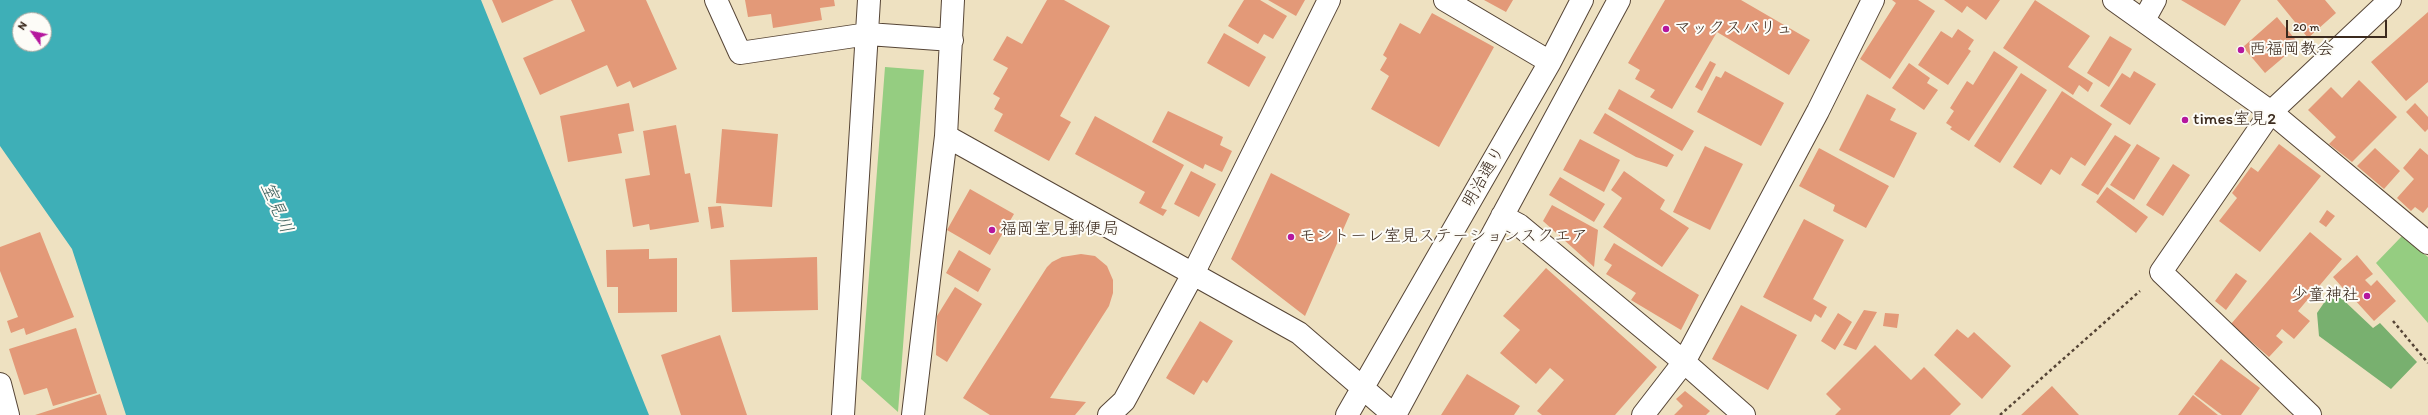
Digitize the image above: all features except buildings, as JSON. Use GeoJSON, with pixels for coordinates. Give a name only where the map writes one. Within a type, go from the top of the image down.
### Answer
{"type":"FeatureCollection","features":[{"type":"Feature","properties":{"kind":"street"},"geometry":{"type":"LineString","coordinates":[[716,0],[740,53],[868,34],[952,40]]}},
{"type":"Feature","properties":{"kind":"street"},"geometry":{"type":"LineString","coordinates":[[843,415],[869,0]]}},
{"type":"Feature","properties":{"kind":"street"},"geometry":{"type":"LineString","coordinates":[[912,415],[946,136],[953,0]]}},
{"type":"Feature","properties":{"kind":"street"},"geometry":{"type":"LineString","coordinates":[[1109,415],[1124,401],[1193,274],[1329,0]]}},
{"type":"Feature","properties":{"kind":"street"},"geometry":{"type":"LineString","coordinates":[[1445,0],[1550,62]]}},
{"type":"Feature","properties":{"kind":"street","name":"明治通り"},"geometry":{"type":"LineString","coordinates":[[1347,415],[1364,388],[1550,62],[1582,0]]}},
{"type":"Feature","properties":{"kind":"street","name":"明治通り"},"geometry":{"type":"LineString","coordinates":[[1395,415],[1618,0]]}},
{"type":"Feature","properties":{"kind":"street"},"geometry":{"type":"LineString","coordinates":[[1643,415],[1684,362],[1818,112],[1873,0]]}},
{"type":"Feature","properties":{"kind":"street"},"geometry":{"type":"LineString","coordinates":[[2114,0],[2271,112],[2428,242]]}},
{"type":"Feature","properties":{"kind":"street"},"geometry":{"type":"LineString","coordinates":[[2144,20],[2155,0]]}},
{"type":"Feature","properties":{"kind":"street"},"geometry":{"type":"LineString","coordinates":[[2310,415],[2161,272],[2271,112],[2390,0]]}},
{"type":"Feature","properties":{"kind":"street"},"geometry":{"type":"LineString","coordinates":[[946,136],[1299,333],[1395,415]]}},
{"type":"Feature","properties":{"kind":"street"},"geometry":{"type":"LineString","coordinates":[[1502,216],[1520,225],[1684,362],[1744,415]]}},
{"type":"Feature","properties":{"kind":"street"},"geometry":{"type":"LineString","coordinates":[[0,384],[8,415]]}},
{"type":"Feature","properties":{"kind":"path"},"geometry":{"type":"LineString","coordinates":[[2000,415],[2161,272]]}},
{"type":"Feature","properties":{"kind":"path"},"geometry":{"type":"LineString","coordinates":[[2393,321],[2428,363]]}},
{"type":"Feature","properties":{"kind":"green space"},"geometry":{"type":"Polygon","coordinates":[[[885,67],[924,70],[898,412],[861,379],[885,67]]]}},
{"type":"Feature","properties":{"kind":"green space"},"geometry":{"type":"Polygon","coordinates":[[[2402,236],[2428,257],[2428,323],[2376,263],[2402,236]]]}},
{"type":"Feature","properties":{"kind":"green space"},"geometry":{"type":"Polygon","coordinates":[[[2337,294],[2373,328],[2380,323],[2417,362],[2391,389],[2319,336],[2317,313],[2328,297],[2337,294]]]}},
{"type":"Feature","properties":{"kind":"water","name":"室見川"},"geometry":{"type":"Polygon","coordinates":[[[0,0],[481,0],[649,415],[126,415],[72,249],[0,146],[0,0]]]}},
{"type":"Feature","properties":{"kind":"place","name":"マックスバリュ"},"geometry":{"type":"Point","coordinates":[1666,29]}},
{"type":"Feature","properties":{"kind":"place","name":"西福岡教会"},"geometry":{"type":"Point","coordinates":[2241,50]}},
{"type":"Feature","properties":{"kind":"place","name":"times室見2"},"geometry":{"type":"Point","coordinates":[2185,120]}},
{"type":"Feature","properties":{"kind":"place","name":"福岡室見郵便局"},"geometry":{"type":"Point","coordinates":[992,230]}},
{"type":"Feature","properties":{"kind":"place","name":"モントーレ室見ステーションスクエア"},"geometry":{"type":"Point","coordinates":[1291,237]}},
{"type":"Feature","properties":{"kind":"place","name":"少童神社"},"geometry":{"type":"Point","coordinates":[2367,296]}}]}
